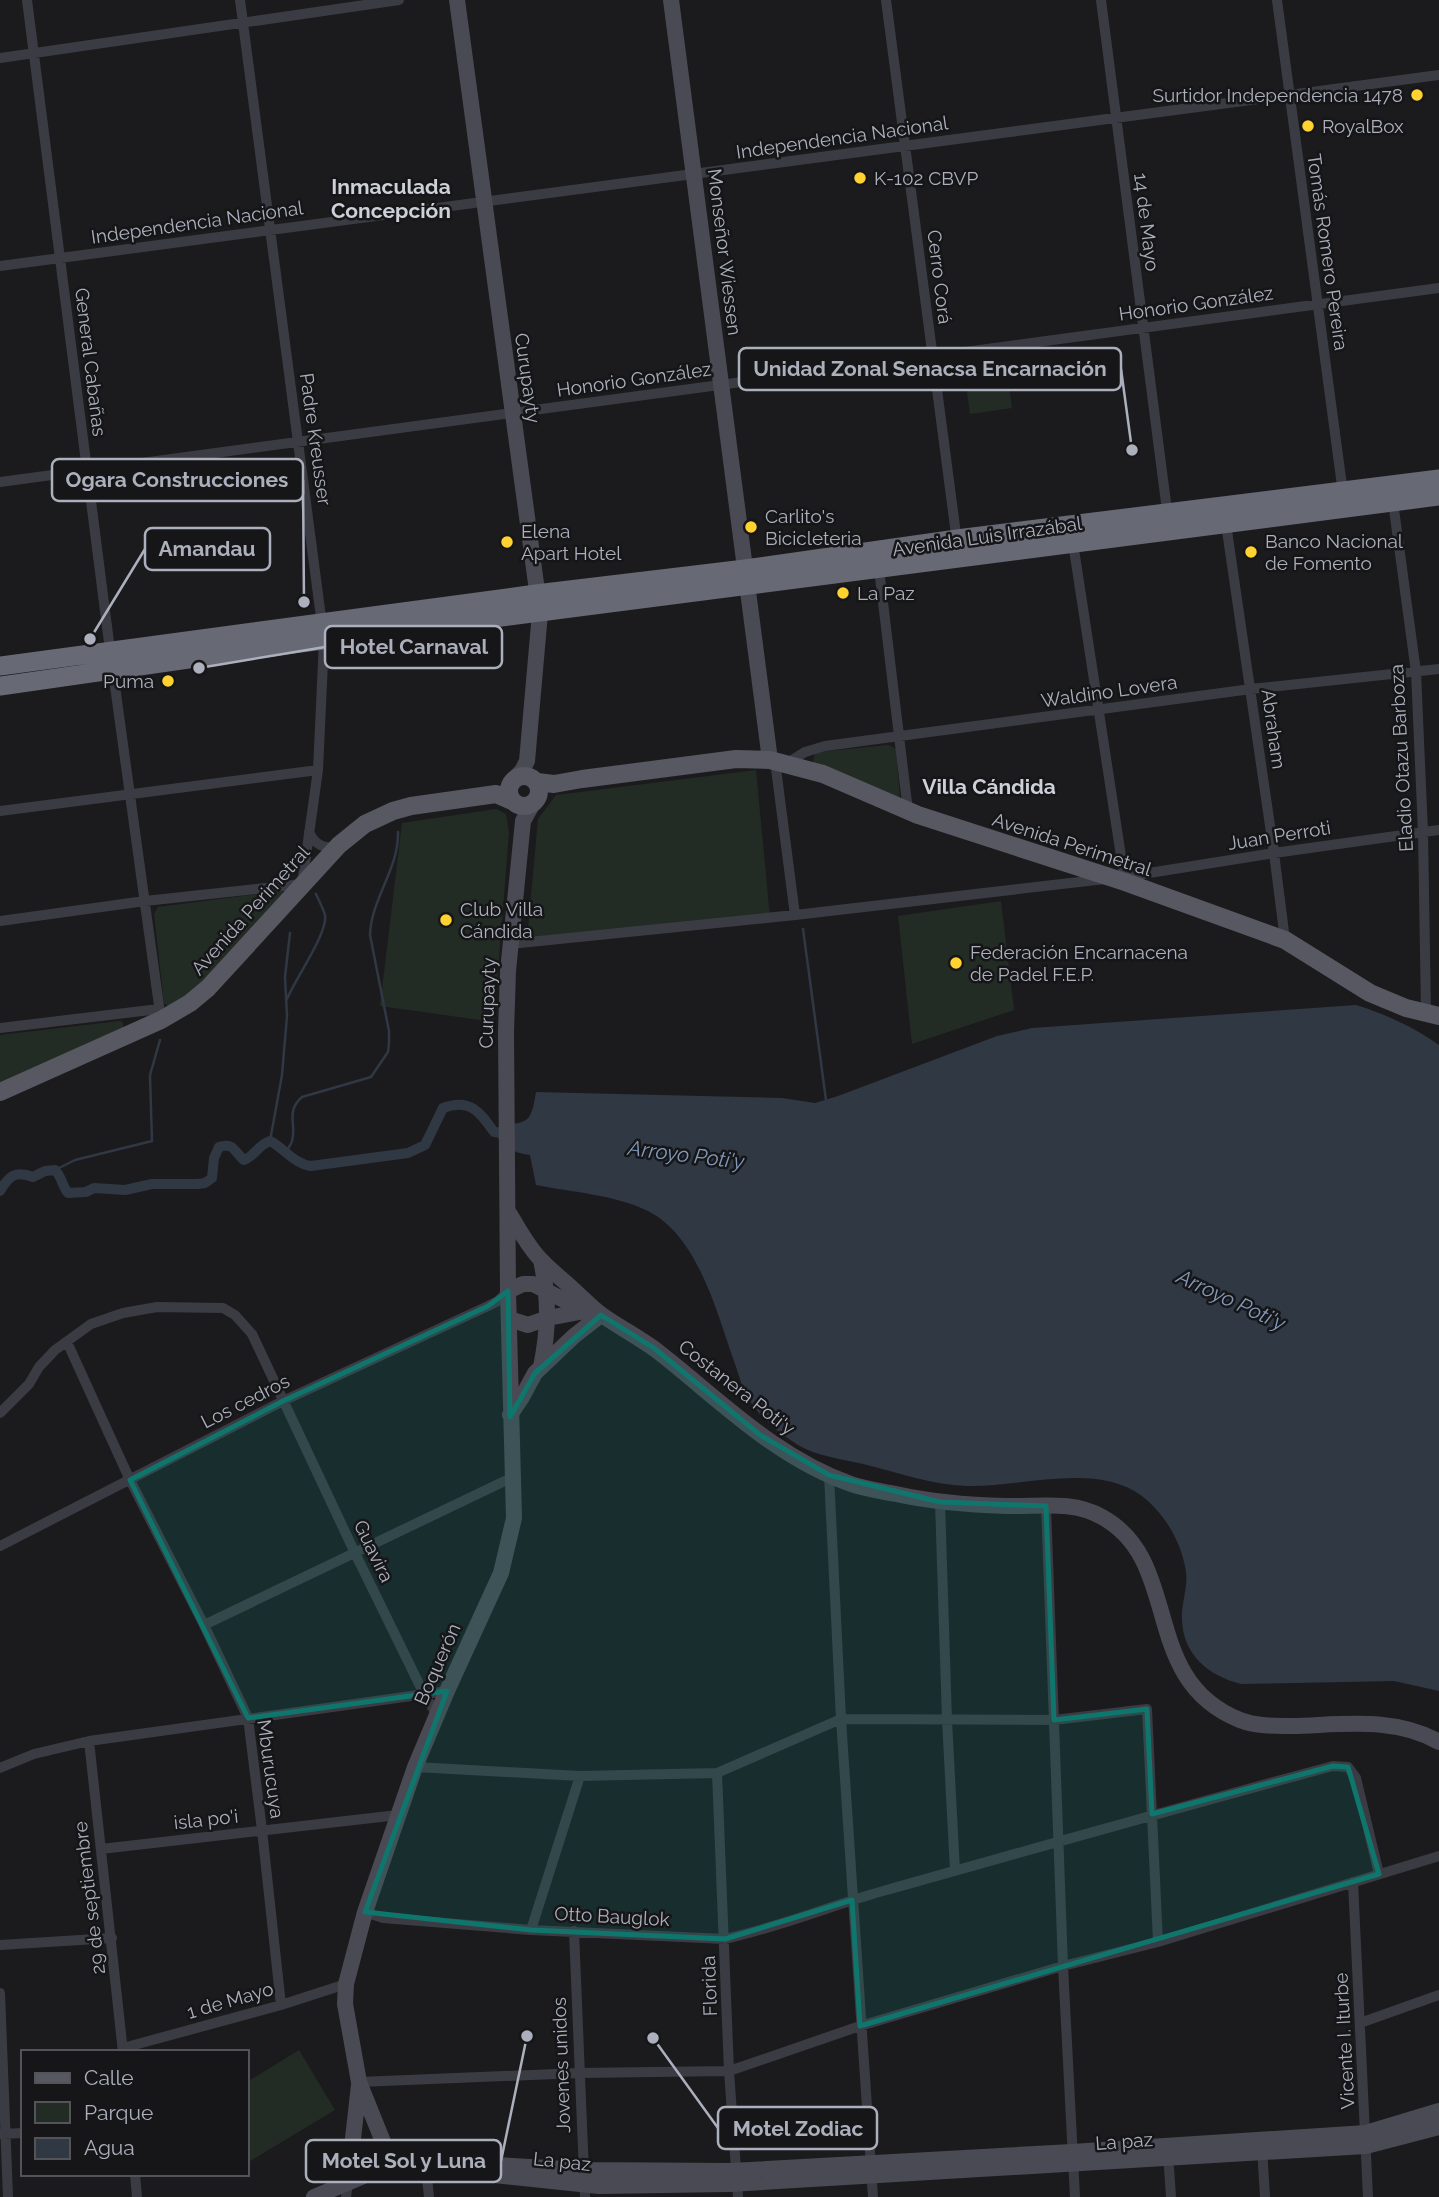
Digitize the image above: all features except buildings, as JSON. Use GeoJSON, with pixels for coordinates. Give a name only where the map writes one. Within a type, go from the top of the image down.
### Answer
{"type":"FeatureCollection","features":[{"type":"Feature","properties":{"kind":"highway","name":"Avenida Luis Irrazábal"},"geometry":{"type":"LineString","coordinates":[[746,577],[1344,500],[1439,479]]}},
{"type":"Feature","properties":{"kind":"highway"},"geometry":{"type":"LineString","coordinates":[[0,666],[110,650],[323,631],[746,577],[879,569],[958,549],[1073,543],[1168,522],[1226,524],[1344,500],[1393,502],[1439,496]]}},
{"type":"Feature","properties":{"kind":"highway"},"geometry":{"type":"LineString","coordinates":[[0,686],[114,671],[323,631]]}},
{"type":"Feature","properties":{"kind":"main road","name":"Avenida Perimetral"},"geometry":{"type":"LineString","coordinates":[[0,1093],[190,1003],[208,988],[337,847],[365,824],[393,811],[527,796],[582,779],[736,759],[777,761],[838,779],[908,811],[1120,879],[1285,940],[1370,993],[1393,1004],[1433,1015]]}},
{"type":"Feature","properties":{"kind":"main road","name":"Avenida Perimetral"},"geometry":{"type":"LineString","coordinates":[[525,775],[527,796],[513,780],[525,775]]}},
{"type":"Feature","properties":{"kind":"street","name":"General Cabañas"},"geometry":{"type":"LineString","coordinates":[[27,0],[110,650],[160,1015]]}},
{"type":"Feature","properties":{"kind":"street","name":"Padre Kreusser"},"geometry":{"type":"LineString","coordinates":[[240,0],[323,631],[317,770],[302,884]]}},
{"type":"Feature","properties":{"kind":"street"},"geometry":{"type":"LineString","coordinates":[[0,58],[399,0]]}},
{"type":"Feature","properties":{"kind":"street","name":"Curupayty"},"geometry":{"type":"LineString","coordinates":[[457,0],[538,603],[527,796],[510,944],[507,996],[506,1166]]}},
{"type":"Feature","properties":{"kind":"street","name":"Monseñor Wiessen"},"geometry":{"type":"LineString","coordinates":[[671,0],[746,577],[777,761]]}},
{"type":"Feature","properties":{"kind":"street","name":"Cerro Corá"},"geometry":{"type":"LineString","coordinates":[[886,0],[958,549]]}},
{"type":"Feature","properties":{"kind":"street","name":"14 de Mayo"},"geometry":{"type":"LineString","coordinates":[[1101,0],[1168,522]]}},
{"type":"Feature","properties":{"kind":"street","name":"Tomás Romero Pereira"},"geometry":{"type":"LineString","coordinates":[[1277,0],[1344,500]]}},
{"type":"Feature","properties":{"kind":"street","name":"Independencia Nacional"},"geometry":{"type":"LineString","coordinates":[[0,266],[1439,75]]}},
{"type":"Feature","properties":{"kind":"street","name":"Honorio González"},"geometry":{"type":"LineString","coordinates":[[0,482],[1439,288]]}},
{"type":"Feature","properties":{"kind":"street","name":"Eladio Otazu Barboza"},"geometry":{"type":"LineString","coordinates":[[1393,502],[1416,672],[1433,1015]]}},
{"type":"Feature","properties":{"kind":"street","name":"Abraham"},"geometry":{"type":"LineString","coordinates":[[1226,524],[1285,940]]}},
{"type":"Feature","properties":{"kind":"street"},"geometry":{"type":"LineString","coordinates":[[1073,543],[1099,710],[1120,879]]}},
{"type":"Feature","properties":{"kind":"street"},"geometry":{"type":"LineString","coordinates":[[879,569],[908,811]]}},
{"type":"Feature","properties":{"kind":"street","name":"Waldino Lovera"},"geometry":{"type":"LineString","coordinates":[[777,761],[825,746],[1251,690],[1439,670]]}},
{"type":"Feature","properties":{"kind":"street"},"geometry":{"type":"LineString","coordinates":[[513,780],[527,761]]}},
{"type":"Feature","properties":{"kind":"street"},"geometry":{"type":"LineString","coordinates":[[777,761],[795,915]]}},
{"type":"Feature","properties":{"kind":"street"},"geometry":{"type":"LineString","coordinates":[[0,811],[317,770]]}},
{"type":"Feature","properties":{"kind":"street","name":"Juan Perroti"},"geometry":{"type":"LineString","coordinates":[[510,944],[795,915],[985,891],[1120,879],[1274,853],[1439,830]]}},
{"type":"Feature","properties":{"kind":"street"},"geometry":{"type":"LineString","coordinates":[[309,832],[318,845],[337,847]]}},
{"type":"Feature","properties":{"kind":"street"},"geometry":{"type":"LineString","coordinates":[[0,920],[302,884]]}},
{"type":"Feature","properties":{"kind":"street"},"geometry":{"type":"LineString","coordinates":[[0,1028],[160,1015]]}},
{"type":"Feature","properties":{"kind":"street","name":"Boquerón"},"geometry":{"type":"LineString","coordinates":[[393,2164],[359,2082],[345,2004],[346,1984],[365,1912],[415,1767],[501,1573],[514,1518],[506,1166]]}},
{"type":"Feature","properties":{"kind":"street"},"geometry":{"type":"LineString","coordinates":[[508,1210],[541,1260],[593,1313]]}},
{"type":"Feature","properties":{"kind":"street"},"geometry":{"type":"LineString","coordinates":[[541,1260],[547,1290],[548,1318],[541,1367]]}},
{"type":"Feature","properties":{"kind":"street","name":"Costanera Poti'y"},"geometry":{"type":"LineString","coordinates":[[508,1291],[528,1284],[547,1290],[619,1324],[653,1348],[760,1435],[829,1475],[853,1485],[940,1502],[1018,1507],[1072,1505],[1089,1510],[1116,1525],[1139,1550],[1169,1644],[1181,1670],[1214,1705],[1242,1721],[1279,1726],[1396,1726],[1427,1735],[1439,1742]]}},
{"type":"Feature","properties":{"kind":"street","name":"Los cedros"},"geometry":{"type":"LineString","coordinates":[[0,1546],[283,1401],[488,1307],[508,1291]]}},
{"type":"Feature","properties":{"kind":"street","name":"Guavira"},"geometry":{"type":"LineString","coordinates":[[0,1413],[29,1384],[47,1358],[91,1324],[123,1313],[157,1307],[223,1308],[235,1315],[252,1334],[355,1553],[424,1694],[437,1715]]}},
{"type":"Feature","properties":{"kind":"street"},"geometry":{"type":"LineString","coordinates":[[509,1319],[528,1325],[548,1318],[593,1313]]}},
{"type":"Feature","properties":{"kind":"street"},"geometry":{"type":"LineString","coordinates":[[510,1415],[535,1373],[593,1313]]}},
{"type":"Feature","properties":{"kind":"street","name":"Mburucuya"},"geometry":{"type":"LineString","coordinates":[[67,1342],[130,1480],[248,1718],[281,2005]]}},
{"type":"Feature","properties":{"kind":"street"},"geometry":{"type":"LineString","coordinates":[[829,1475],[852,1900],[873,2197]]}},
{"type":"Feature","properties":{"kind":"street"},"geometry":{"type":"LineString","coordinates":[[204,1625],[513,1477]]}},
{"type":"Feature","properties":{"kind":"street"},"geometry":{"type":"LineString","coordinates":[[940,1502],[947,1720],[956,1871]]}},
{"type":"Feature","properties":{"kind":"street"},"geometry":{"type":"LineString","coordinates":[[1046,1506],[1063,1966],[1075,2197]]}},
{"type":"Feature","properties":{"kind":"street"},"geometry":{"type":"LineString","coordinates":[[0,1768],[34,1754],[89,1741],[447,1691]]}},
{"type":"Feature","properties":{"kind":"street"},"geometry":{"type":"LineString","coordinates":[[415,1767],[580,1776],[718,1773],[841,1719],[1054,1720],[1147,1709],[1157,1942]]}},
{"type":"Feature","properties":{"kind":"street","name":"29 de septiembre"},"geometry":{"type":"LineString","coordinates":[[89,1741],[123,2050]]}},
{"type":"Feature","properties":{"kind":"street","name":"Otto Bauglok"},"geometry":{"type":"LineString","coordinates":[[365,1912],[383,1918],[531,1930],[725,1939],[1152,1814],[1342,1765],[1348,1767],[1356,1778],[1379,1874]]}},
{"type":"Feature","properties":{"kind":"street","name":"Florida"},"geometry":{"type":"LineString","coordinates":[[718,1773],[729,2071],[737,2184]]}},
{"type":"Feature","properties":{"kind":"street"},"geometry":{"type":"LineString","coordinates":[[531,1930],[580,1776]]}},
{"type":"Feature","properties":{"kind":"street","name":"isla po'i"},"geometry":{"type":"LineString","coordinates":[[100,1849],[398,1815]]}},
{"type":"Feature","properties":{"kind":"street"},"geometry":{"type":"LineString","coordinates":[[347,2190],[359,2082],[579,2073],[729,2071],[860,2026],[1063,1966],[1157,1942],[1439,1856]]}},
{"type":"Feature","properties":{"kind":"street","name":"Vicente I. Iturbe"},"geometry":{"type":"LineString","coordinates":[[1353,1882],[1368,2197]]}},
{"type":"Feature","properties":{"kind":"street","name":"Jovenes unidos"},"geometry":{"type":"LineString","coordinates":[[573,1931],[584,2184]]}},
{"type":"Feature","properties":{"kind":"street"},"geometry":{"type":"LineString","coordinates":[[0,1945],[112,1938]]}},
{"type":"Feature","properties":{"kind":"street","name":"1 de Mayo"},"geometry":{"type":"LineString","coordinates":[[123,2050],[346,1984]]}},
{"type":"Feature","properties":{"kind":"street"},"geometry":{"type":"LineString","coordinates":[[0,1993],[3,2134],[8,2197]]}},
{"type":"Feature","properties":{"kind":"street"},"geometry":{"type":"LineString","coordinates":[[1360,2023],[1439,1995]]}},
{"type":"Feature","properties":{"kind":"street","name":"La paz"},"geometry":{"type":"LineString","coordinates":[[1366,2140],[1439,2111]]}},
{"type":"Feature","properties":{"kind":"street","name":"La paz"},"geometry":{"type":"LineString","coordinates":[[314,2197],[347,2190],[393,2164],[426,2164],[584,2184],[737,2184],[872,2170],[1366,2140],[1439,2127]]}},
{"type":"Feature","properties":{"kind":"street"},"geometry":{"type":"LineString","coordinates":[[3,2134],[21,2133]]}},
{"type":"Feature","properties":{"kind":"street"},"geometry":{"type":"LineString","coordinates":[[1262,2147],[1265,2197]]}},
{"type":"Feature","properties":{"kind":"street"},"geometry":{"type":"LineString","coordinates":[[1168,2153],[1171,2197]]}},
{"type":"Feature","properties":{"kind":"street"},"geometry":{"type":"LineString","coordinates":[[426,2164],[429,2197]]}},
{"type":"Feature","properties":{"kind":"street"},"geometry":{"type":"LineString","coordinates":[[135,2176],[137,2197]]}},
{"type":"Feature","properties":{"kind":"highlighted area"},"geometry":{"type":"Polygon","coordinates":[[[508,1291],[510,1417],[535,1373],[601,1315],[654,1348],[760,1435],[829,1475],[940,1502],[1046,1506],[1054,1720],[1147,1709],[1152,1814],[1333,1766],[1348,1767],[1379,1874],[860,2026],[852,1900],[725,1939],[531,1930],[365,1912],[447,1691],[248,1718],[130,1480],[283,1401],[488,1306],[508,1291]]]}},
{"type":"Feature","properties":{"kind":"green space"},"geometry":{"type":"Polygon","coordinates":[[[1008,378],[1012,408],[970,414],[966,384],[1008,378]]]}},
{"type":"Feature","properties":{"kind":"green space"},"geometry":{"type":"Polygon","coordinates":[[[888,745],[896,749],[900,798],[815,765],[813,761],[818,752],[888,745]]]}},
{"type":"Feature","properties":{"kind":"green space"},"geometry":{"type":"Polygon","coordinates":[[[756,770],[770,917],[527,940],[538,819],[556,795],[756,770]]]}},
{"type":"Feature","properties":{"kind":"green space","name":"Club Villa Cándida"},"geometry":{"type":"Polygon","coordinates":[[[496,809],[506,814],[509,833],[494,1022],[380,1006],[402,823],[496,809]]]}},
{"type":"Feature","properties":{"kind":"green space"},"geometry":{"type":"Polygon","coordinates":[[[281,891],[282,896],[209,980],[169,1007],[164,1003],[154,914],[158,907],[281,891]]]}},
{"type":"Feature","properties":{"kind":"green space","name":"Federación Encarnacena de Padel F.E.P."},"geometry":{"type":"Polygon","coordinates":[[[1001,901],[1014,1010],[912,1044],[898,916],[1001,901]]]}},
{"type":"Feature","properties":{"kind":"green space"},"geometry":{"type":"Polygon","coordinates":[[[123,1022],[123,1028],[0,1084],[0,1035],[123,1022]]]}},
{"type":"Feature","properties":{"kind":"green space"},"geometry":{"type":"Polygon","coordinates":[[[299,2050],[335,2110],[248,2162],[248,2081],[299,2050]]]}},
{"type":"Feature","properties":{"kind":"water"},"geometry":{"type":"Polygon","coordinates":[[[1356,1005],[1420,1032],[1439,1045],[1439,1691],[1394,1681],[1241,1684],[1218,1676],[1200,1662],[1187,1644],[1182,1614],[1186,1572],[1176,1540],[1158,1511],[1142,1496],[1123,1486],[1080,1478],[987,1486],[953,1485],[829,1457],[798,1445],[770,1424],[748,1398],[704,1278],[681,1239],[666,1223],[648,1211],[622,1201],[536,1185],[530,1155],[509,1148],[494,1132],[501,1125],[527,1119],[533,1109],[536,1092],[782,1098],[815,1103],[997,1036],[1032,1028],[1356,1005]]]}},
{"type":"Feature","properties":{"kind":"waterway"},"geometry":{"type":"LineString","coordinates":[[286,1152],[292,1142],[294,1108],[302,1097],[371,1077],[388,1052],[389,1031],[370,935],[375,909],[394,859],[398,832]]}},
{"type":"Feature","properties":{"kind":"waterway"},"geometry":{"type":"LineString","coordinates":[[287,999],[325,923],[325,915],[316,894]]}},
{"type":"Feature","properties":{"kind":"waterway"},"geometry":{"type":"LineString","coordinates":[[803,929],[826,1100]]}},
{"type":"Feature","properties":{"kind":"waterway"},"geometry":{"type":"LineString","coordinates":[[270,1141],[282,1075],[287,1016],[285,977],[290,933]]}},
{"type":"Feature","properties":{"kind":"waterway"},"geometry":{"type":"LineString","coordinates":[[55,1170],[75,1160],[152,1141],[150,1075],[160,1040]]}},
{"type":"Feature","properties":{"kind":"waterway","name":"Arroyo Poti'y"},"geometry":{"type":"LineString","coordinates":[[0,1191],[6,1182],[17,1174],[33,1177],[55,1170],[68,1193],[86,1192],[94,1188],[125,1190],[152,1184],[205,1183],[212,1178],[214,1158],[219,1147],[231,1147],[244,1160],[270,1141],[294,1159],[311,1166],[408,1153],[425,1145],[443,1108],[452,1105],[473,1109],[494,1132],[504,1133]]}},
{"type":"Feature","properties":{"kind":"place","name":"Surtidor Independencia 1478"},"geometry":{"type":"Point","coordinates":[1417,95]}},
{"type":"Feature","properties":{"kind":"place","name":"RoyalBox"},"geometry":{"type":"Point","coordinates":[1308,126]}},
{"type":"Feature","properties":{"kind":"place","name":"K-102 CBVP"},"geometry":{"type":"Point","coordinates":[860,178]}},
{"type":"Feature","properties":{"kind":"place","name":"Unidad Zonal Senacsa Encarnación"},"geometry":{"type":"Point","coordinates":[1132,450]}},
{"type":"Feature","properties":{"kind":"place","name":"Carlito's Bicicleteria"},"geometry":{"type":"Point","coordinates":[751,527]}},
{"type":"Feature","properties":{"kind":"place","name":"Elena Apart Hotel"},"geometry":{"type":"Point","coordinates":[507,542]}},
{"type":"Feature","properties":{"kind":"place","name":"Banco Nacional de Fomento"},"geometry":{"type":"Point","coordinates":[1251,552]}},
{"type":"Feature","properties":{"kind":"place","name":"La Paz"},"geometry":{"type":"Point","coordinates":[843,593]}},
{"type":"Feature","properties":{"kind":"place","name":"Ogara Construcciones"},"geometry":{"type":"Point","coordinates":[304,602]}},
{"type":"Feature","properties":{"kind":"place","name":"Amandau"},"geometry":{"type":"Point","coordinates":[90,639]}},
{"type":"Feature","properties":{"kind":"place","name":"Hotel Carnaval"},"geometry":{"type":"Point","coordinates":[199,668]}},
{"type":"Feature","properties":{"kind":"place","name":"Puma"},"geometry":{"type":"Point","coordinates":[168,681]}},
{"type":"Feature","properties":{"kind":"place","name":"Club Villa Cándida"},"geometry":{"type":"Point","coordinates":[446,920]}},
{"type":"Feature","properties":{"kind":"place","name":"Federación Encarnacena de Padel F.E.P."},"geometry":{"type":"Point","coordinates":[956,963]}},
{"type":"Feature","properties":{"kind":"place","name":"Motel Sol y Luna"},"geometry":{"type":"Point","coordinates":[527,2036]}},
{"type":"Feature","properties":{"kind":"place","name":"Motel Zodiac"},"geometry":{"type":"Point","coordinates":[653,2038]}},
{"type":"Feature","properties":{"kind":"district","name":"Inmaculada Concepción"},"geometry":{"type":"Point","coordinates":[391,199]}},
{"type":"Feature","properties":{"kind":"district","name":"Villa Cándida"},"geometry":{"type":"Point","coordinates":[989,787]}}]}
